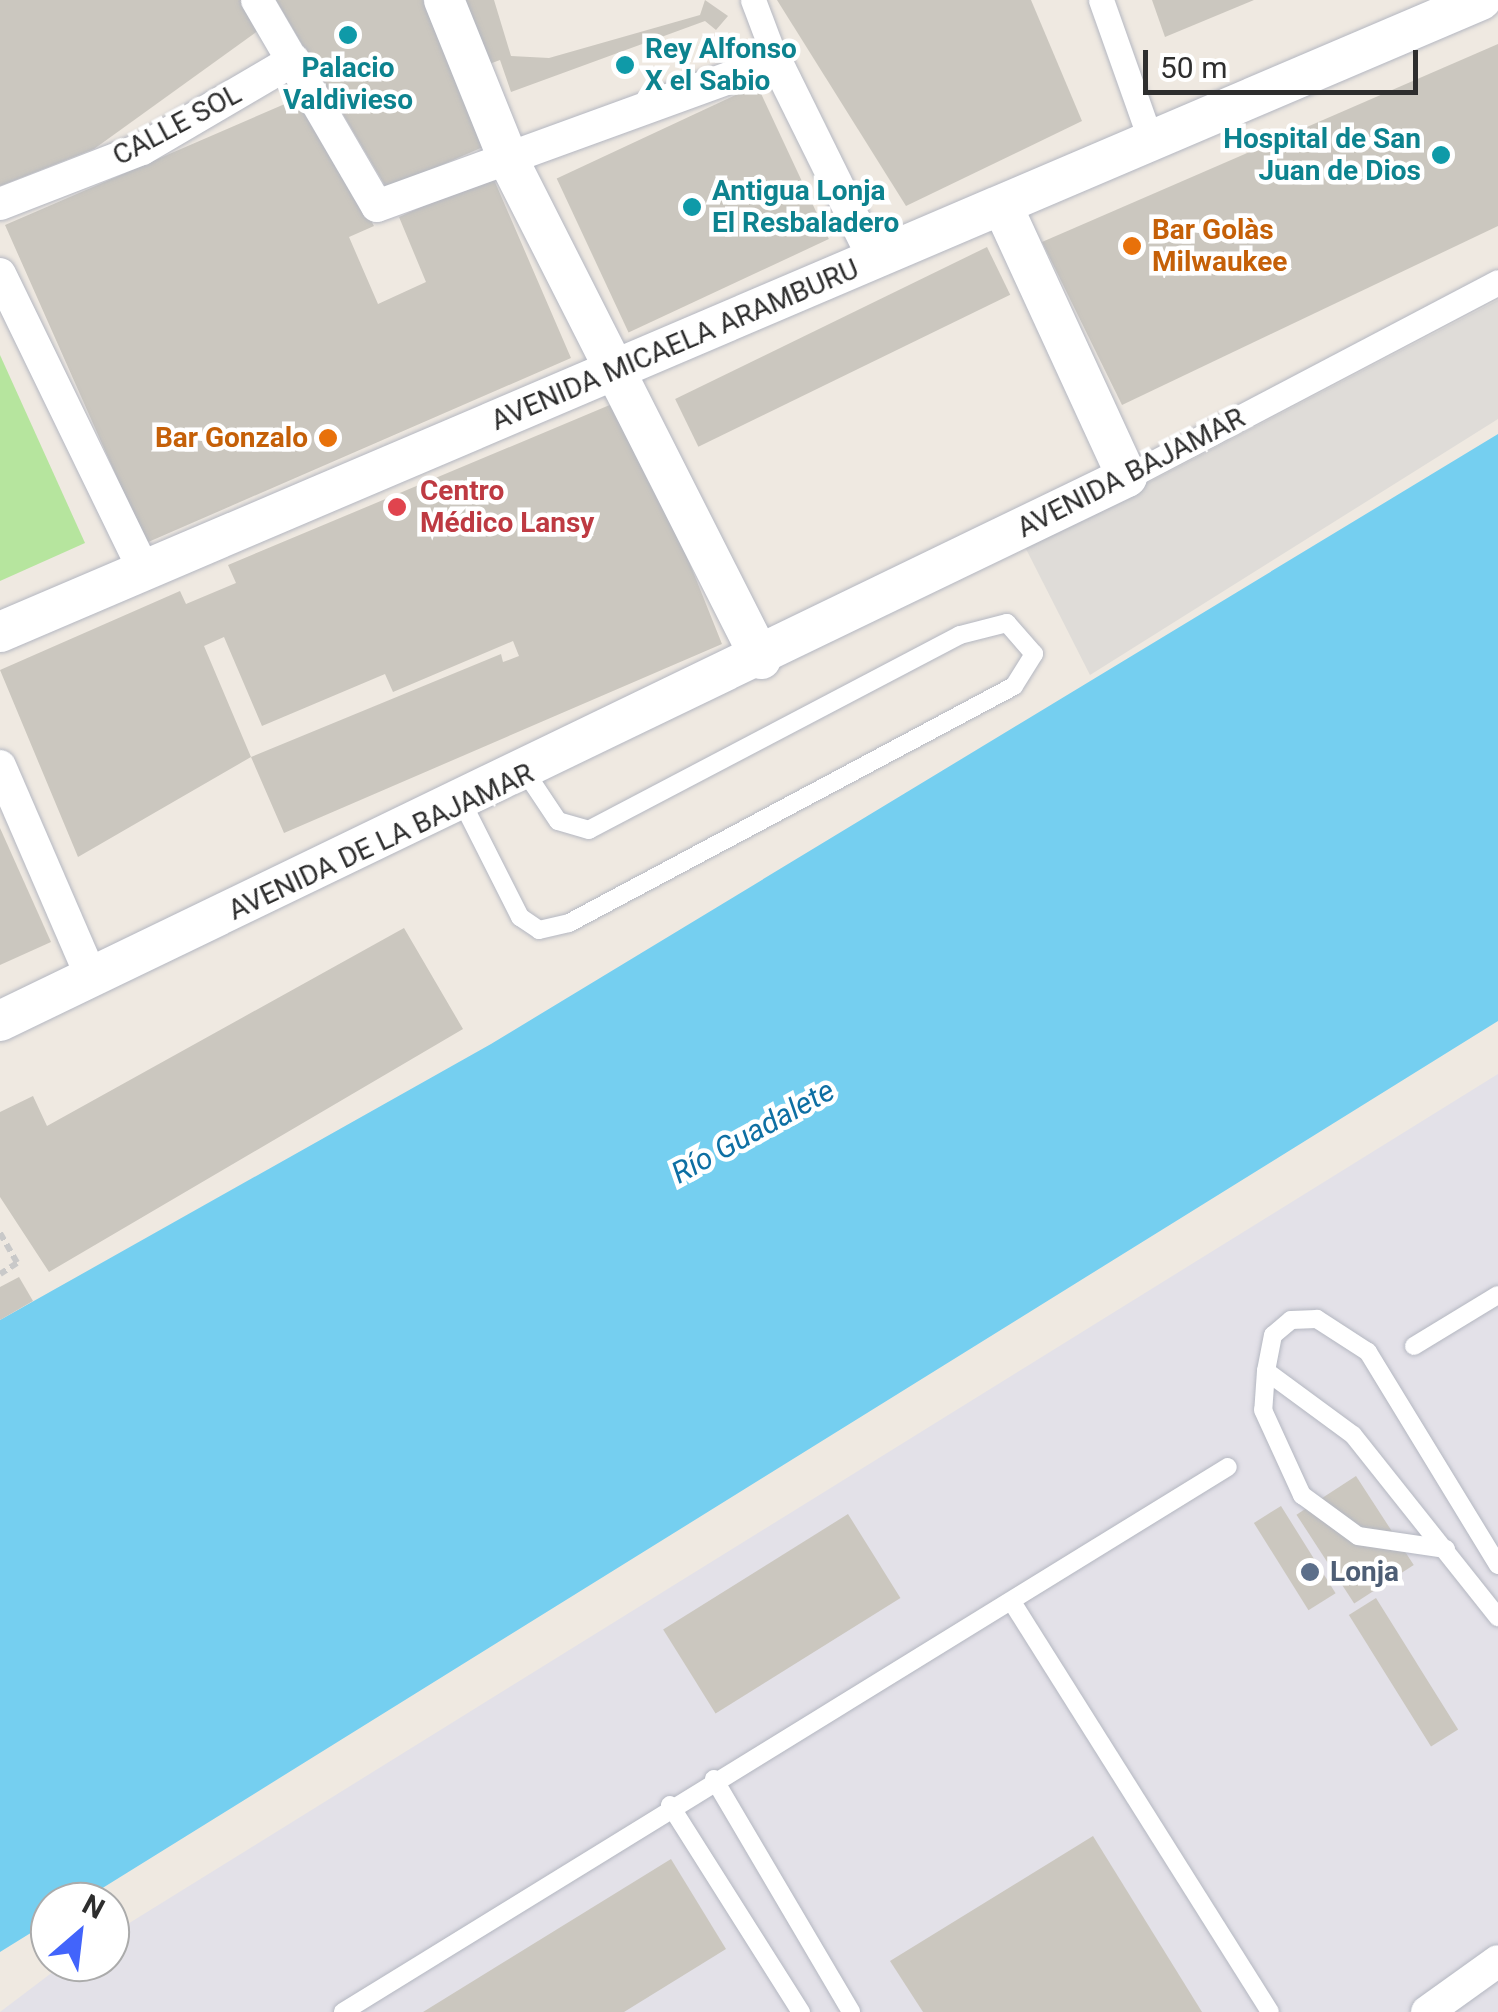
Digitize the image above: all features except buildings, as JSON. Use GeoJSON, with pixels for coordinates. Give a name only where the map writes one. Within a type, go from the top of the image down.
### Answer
{"type":"FeatureCollection","features":[{"type":"Feature","properties":{"kind":"street"},"geometry":{"type":"LineString","coordinates":[[257,0],[377,206],[483,164],[510,163],[776,61]]}},
{"type":"Feature","properties":{"kind":"street"},"geometry":{"type":"LineString","coordinates":[[444,0],[510,163],[618,369],[761,660]]}},
{"type":"Feature","properties":{"kind":"street"},"geometry":{"type":"LineString","coordinates":[[753,0],[776,61],[874,260]]}},
{"type":"Feature","properties":{"kind":"street"},"geometry":{"type":"LineString","coordinates":[[1101,0],[1151,141]]}},
{"type":"Feature","properties":{"kind":"street","name":"AVENIDA MICAELA ARAMBURU"},"geometry":{"type":"LineString","coordinates":[[0,632],[1465,4]]}},
{"type":"Feature","properties":{"kind":"street","name":"CALLE SOL"},"geometry":{"type":"LineString","coordinates":[[0,204],[142,149],[294,60]]}},
{"type":"Feature","properties":{"kind":"street"},"geometry":{"type":"LineString","coordinates":[[1002,205],[1127,477]]}},
{"type":"Feature","properties":{"kind":"street"},"geometry":{"type":"LineString","coordinates":[[0,274],[144,571]]}},
{"type":"Feature","properties":{"kind":"street","name":"AVENIDA BAJAMAR"},"geometry":{"type":"LineString","coordinates":[[761,660],[1127,477],[1498,282]]}},
{"type":"Feature","properties":{"kind":"street","name":"AVENIDA DE LA BAJAMAR"},"geometry":{"type":"LineString","coordinates":[[0,1021],[761,660]]}},
{"type":"Feature","properties":{"kind":"street"},"geometry":{"type":"LineString","coordinates":[[0,766],[92,978]]}},
{"type":"Feature","properties":{"kind":"street"},"geometry":{"type":"LineString","coordinates":[[1427,2012],[1498,1962]]}},
{"type":"Feature","properties":{"kind":"lane"},"geometry":{"type":"LineString","coordinates":[[463,804],[520,917],[539,930],[569,923],[1014,686],[1034,654],[1020,627],[1007,623],[960,635],[590,830],[558,821],[526,774]]}},
{"type":"Feature","properties":{"kind":"lane"},"geometry":{"type":"LineString","coordinates":[[1414,1346],[1498,1295]]}},
{"type":"Feature","properties":{"kind":"lane"},"geometry":{"type":"LineString","coordinates":[[1446,1549],[1358,1536],[1302,1495],[1263,1410],[1273,1335],[1291,1320],[1346,1332],[1394,1386],[1498,1565]]}},
{"type":"Feature","properties":{"kind":"lane"},"geometry":{"type":"LineString","coordinates":[[1266,1371],[1353,1435],[1498,1617]]}},
{"type":"Feature","properties":{"kind":"lane"},"geometry":{"type":"LineString","coordinates":[[344,2012],[670,1805],[1012,1602],[1228,1466]]}},
{"type":"Feature","properties":{"kind":"lane"},"geometry":{"type":"LineString","coordinates":[[1012,1602],[1270,2012]]}},
{"type":"Feature","properties":{"kind":"lane"},"geometry":{"type":"LineString","coordinates":[[714,1779],[851,2012]]}},
{"type":"Feature","properties":{"kind":"lane"},"geometry":{"type":"LineString","coordinates":[[670,1805],[801,2012]]}},
{"type":"Feature","properties":{"kind":"path"},"geometry":{"type":"LineString","coordinates":[[0,1233],[17,1263],[0,1274]]}},
{"type":"Feature","properties":{"kind":"shaded area"},"geometry":{"type":"Polygon","coordinates":[[[1498,300],[1498,419],[1090,675],[1025,547],[1498,300]]]}},
{"type":"Feature","properties":{"kind":"shaded area"},"geometry":{"type":"Polygon","coordinates":[[[1498,1074],[1498,2012],[0,2012],[40,1982],[130,1982],[130,1923],[1498,1074]]]}},
{"type":"Feature","properties":{"kind":"green space"},"geometry":{"type":"Polygon","coordinates":[[[0,355],[85,543],[0,581],[0,355]]]}},
{"type":"Feature","properties":{"kind":"water","name":"Río Guadalete"},"geometry":{"type":"Polygon","coordinates":[[[1498,434],[1498,1021],[112,1882],[30,1882],[30,1933],[0,1952],[0,1320],[491,1044],[1498,434]]]}},
{"type":"Feature","properties":{"kind":"place","name":"Palacio Valdivieso"},"geometry":{"type":"Point","coordinates":[348,35]}},
{"type":"Feature","properties":{"kind":"place","name":"Rey Alfonso X el Sabio"},"geometry":{"type":"Point","coordinates":[625,65]}},
{"type":"Feature","properties":{"kind":"place","name":"Hospital de San Juan de Dios"},"geometry":{"type":"Point","coordinates":[1441,155]}},
{"type":"Feature","properties":{"kind":"place","name":"Antigua Lonja El Resbaladero"},"geometry":{"type":"Point","coordinates":[692,207]}},
{"type":"Feature","properties":{"kind":"place","name":"Bar Golàs Milwaukee"},"geometry":{"type":"Point","coordinates":[1132,246]}},
{"type":"Feature","properties":{"kind":"place","name":"Bar Gonzalo"},"geometry":{"type":"Point","coordinates":[328,438]}},
{"type":"Feature","properties":{"kind":"place","name":"Centro Médico Lansy"},"geometry":{"type":"Point","coordinates":[397,507]}},
{"type":"Feature","properties":{"kind":"place","name":"Lonja"},"geometry":{"type":"Point","coordinates":[1310,1572]}}]}
